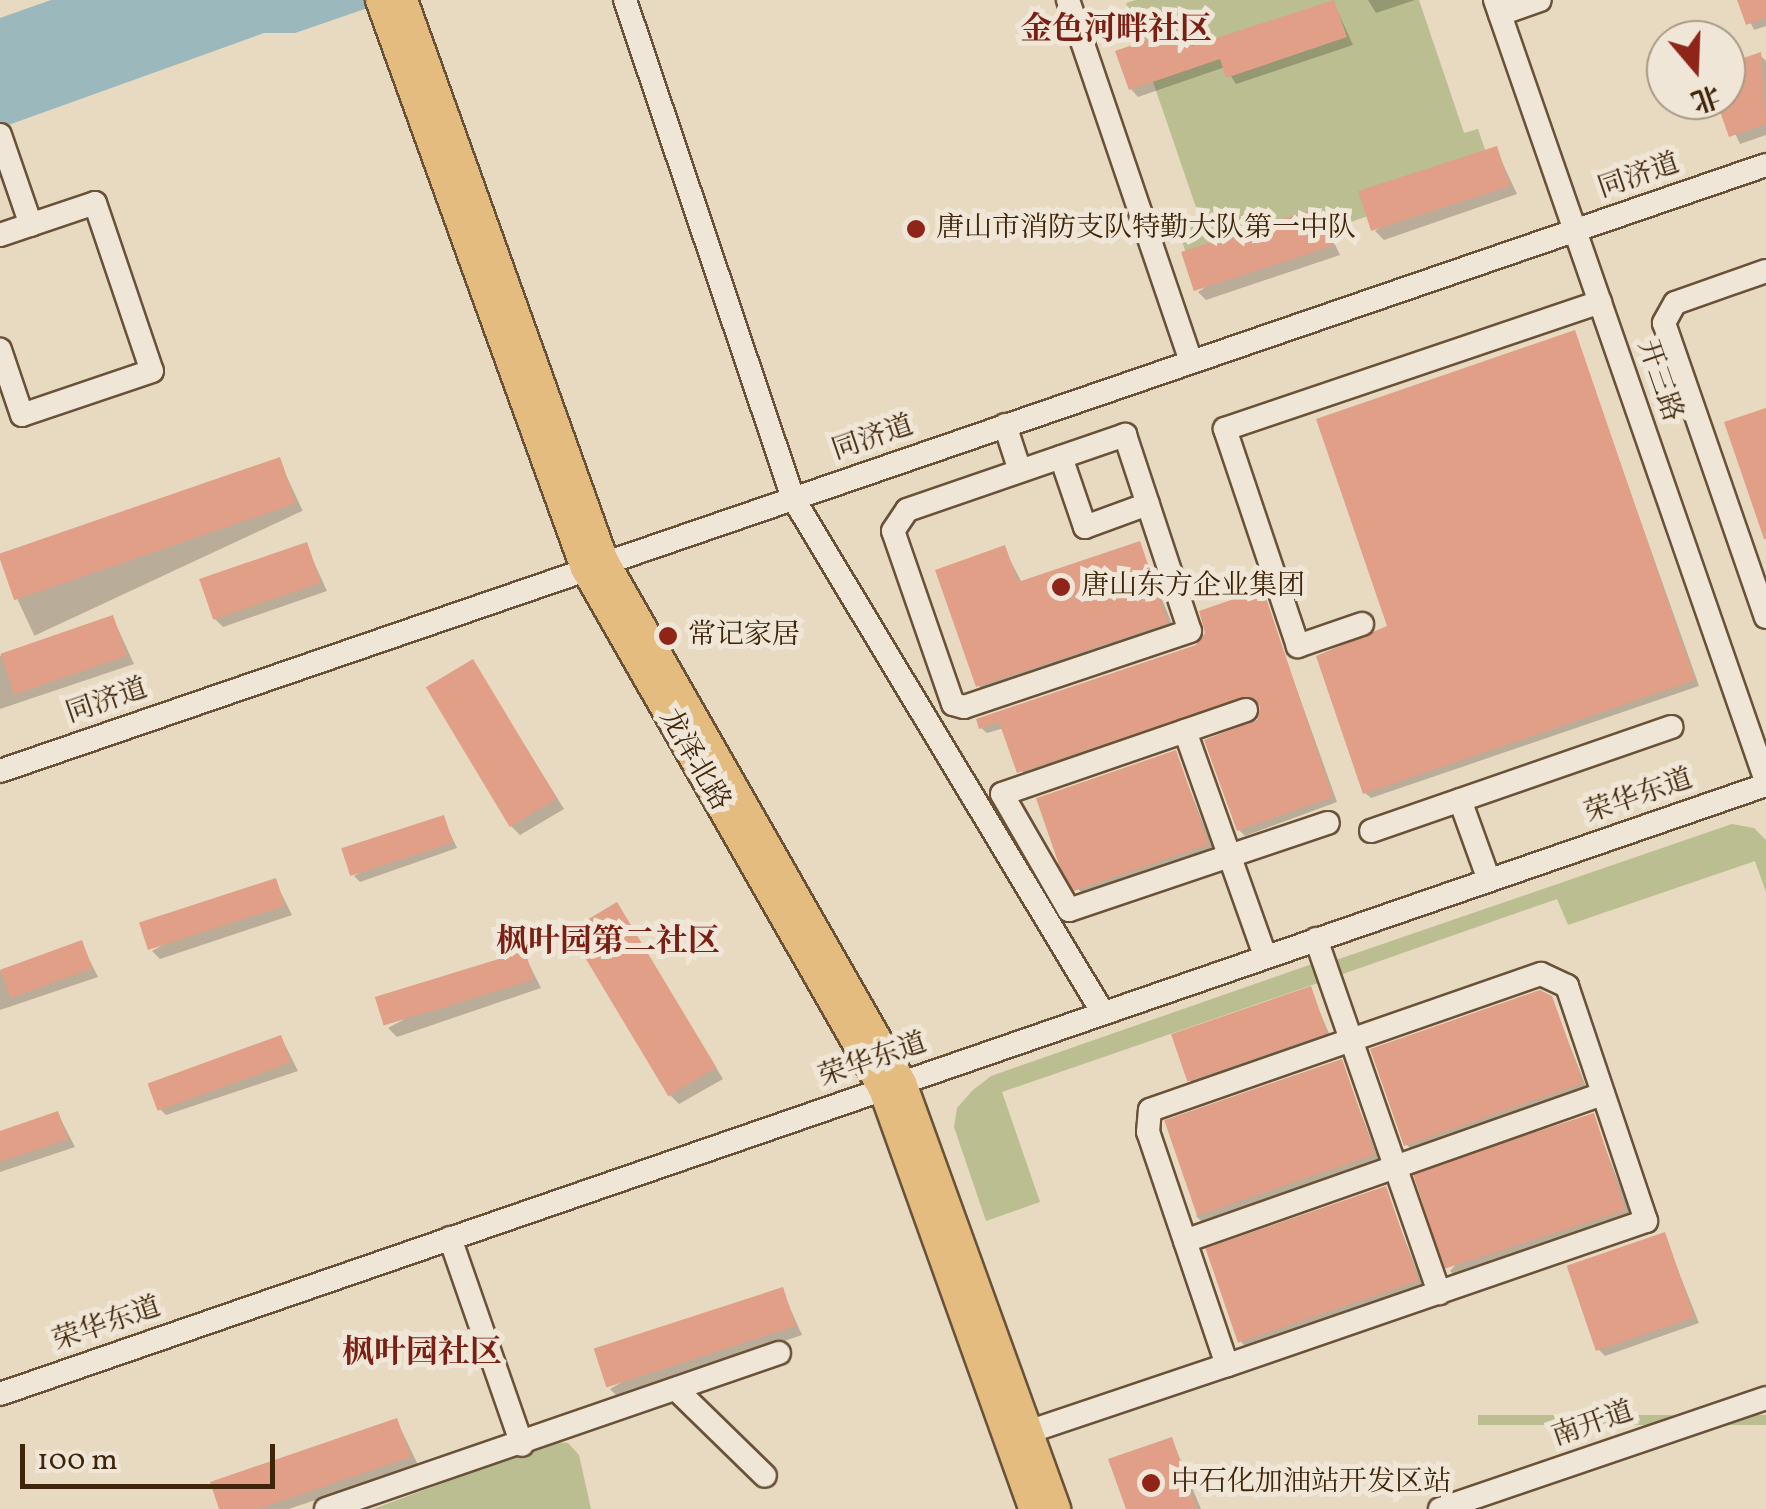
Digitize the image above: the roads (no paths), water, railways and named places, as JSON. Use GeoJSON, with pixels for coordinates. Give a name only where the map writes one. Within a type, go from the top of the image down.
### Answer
{"type":"FeatureCollection","features":[{"type":"Feature","properties":{"kind":"main road","name":"龙泽北路"},"geometry":{"type":"LineString","coordinates":[[393,6],[595,564],[892,1086],[1056,1509]]}},
{"type":"Feature","properties":{"kind":"main road","name":"龙泽北路"},"geometry":{"type":"LineString","coordinates":[[892,1086],[1032,1509]]}},
{"type":"Feature","properties":{"kind":"street"},"geometry":{"type":"LineString","coordinates":[[625,0],[793,498],[1103,1013]]}},
{"type":"Feature","properties":{"kind":"street"},"geometry":{"type":"LineString","coordinates":[[1068,0],[1191,361]]}},
{"type":"Feature","properties":{"kind":"street"},"geometry":{"type":"LineString","coordinates":[[1498,7],[1540,0]]}},
{"type":"Feature","properties":{"kind":"street","name":"开三路"},"geometry":{"type":"LineString","coordinates":[[1498,7],[1766,783]]}},
{"type":"Feature","properties":{"kind":"street"},"geometry":{"type":"LineString","coordinates":[[4,146],[31,225]]}},
{"type":"Feature","properties":{"kind":"street","name":"同济道"},"geometry":{"type":"LineString","coordinates":[[0,771],[1766,165]]}},
{"type":"Feature","properties":{"kind":"street"},"geometry":{"type":"LineString","coordinates":[[0,236],[94,203],[152,371],[22,415],[0,350]]}},
{"type":"Feature","properties":{"kind":"street"},"geometry":{"type":"LineString","coordinates":[[1766,271],[1676,303],[1664,323],[1766,618]]}},
{"type":"Feature","properties":{"kind":"street"},"geometry":{"type":"LineString","coordinates":[[1362,624],[1298,646],[1226,429],[1600,302]]}},
{"type":"Feature","properties":{"kind":"street"},"geometry":{"type":"LineString","coordinates":[[1005,425],[1020,471]]}},
{"type":"Feature","properties":{"kind":"street"},"geometry":{"type":"LineString","coordinates":[[1124,435],[1190,631],[964,707],[953,704],[893,531],[907,510],[1061,457],[1124,435]]}},
{"type":"Feature","properties":{"kind":"street"},"geometry":{"type":"LineString","coordinates":[[1061,457],[1085,526],[1148,504]]}},
{"type":"Feature","properties":{"kind":"street"},"geometry":{"type":"LineString","coordinates":[[1246,710],[1002,794],[1069,910],[1328,823]]}},
{"type":"Feature","properties":{"kind":"street"},"geometry":{"type":"LineString","coordinates":[[1371,831],[1671,727]]}},
{"type":"Feature","properties":{"kind":"street"},"geometry":{"type":"LineString","coordinates":[[1185,731],[1265,956]]}},
{"type":"Feature","properties":{"kind":"street","name":"荣华东道"},"geometry":{"type":"LineString","coordinates":[[0,1394],[1766,783]]}},
{"type":"Feature","properties":{"kind":"street"},"geometry":{"type":"LineString","coordinates":[[1460,800],[1488,880]]}},
{"type":"Feature","properties":{"kind":"street"},"geometry":{"type":"LineString","coordinates":[[1316,938],[1438,1293]]}},
{"type":"Feature","properties":{"kind":"street"},"geometry":{"type":"LineString","coordinates":[[1028,1432],[1227,1365],[1646,1222],[1567,986],[1552,975],[1351,1039],[1150,1110],[1148,1132],[1227,1365]]}},
{"type":"Feature","properties":{"kind":"street"},"geometry":{"type":"LineString","coordinates":[[1184,1241],[1603,1094]]}},
{"type":"Feature","properties":{"kind":"street"},"geometry":{"type":"LineString","coordinates":[[450,1238],[522,1445]]}},
{"type":"Feature","properties":{"kind":"street"},"geometry":{"type":"LineString","coordinates":[[326,1509],[360,1503],[779,1352]]}},
{"type":"Feature","properties":{"kind":"street"},"geometry":{"type":"LineString","coordinates":[[676,1390],[764,1476]]}},
{"type":"Feature","properties":{"kind":"street","name":"南开道"},"geometry":{"type":"LineString","coordinates":[[1440,1509],[1766,1398]]}},
{"type":"Feature","properties":{"kind":"water"},"geometry":{"type":"Polygon","coordinates":[[[51,0],[391,0],[295,33],[264,33],[0,128],[0,18],[51,0]]]}},
{"type":"Feature","properties":{"kind":"place","name":"唐山市消防支队特勤大队第一中队"},"geometry":{"type":"Point","coordinates":[916,229]}},
{"type":"Feature","properties":{"kind":"place","name":"唐山东方企业集团"},"geometry":{"type":"Point","coordinates":[1061,587]}},
{"type":"Feature","properties":{"kind":"place","name":"常记家居"},"geometry":{"type":"Point","coordinates":[668,636]}},
{"type":"Feature","properties":{"kind":"place","name":"中石化加油站开发区站"},"geometry":{"type":"Point","coordinates":[1151,1483]}},
{"type":"Feature","properties":{"kind":"district","name":"金色河畔社区"},"geometry":{"type":"Point","coordinates":[1116,31]}},
{"type":"Feature","properties":{"kind":"district","name":"枫叶园第二社区"},"geometry":{"type":"Point","coordinates":[608,943]}},
{"type":"Feature","properties":{"kind":"district","name":"枫叶园社区"},"geometry":{"type":"Point","coordinates":[422,1354]}}]}
